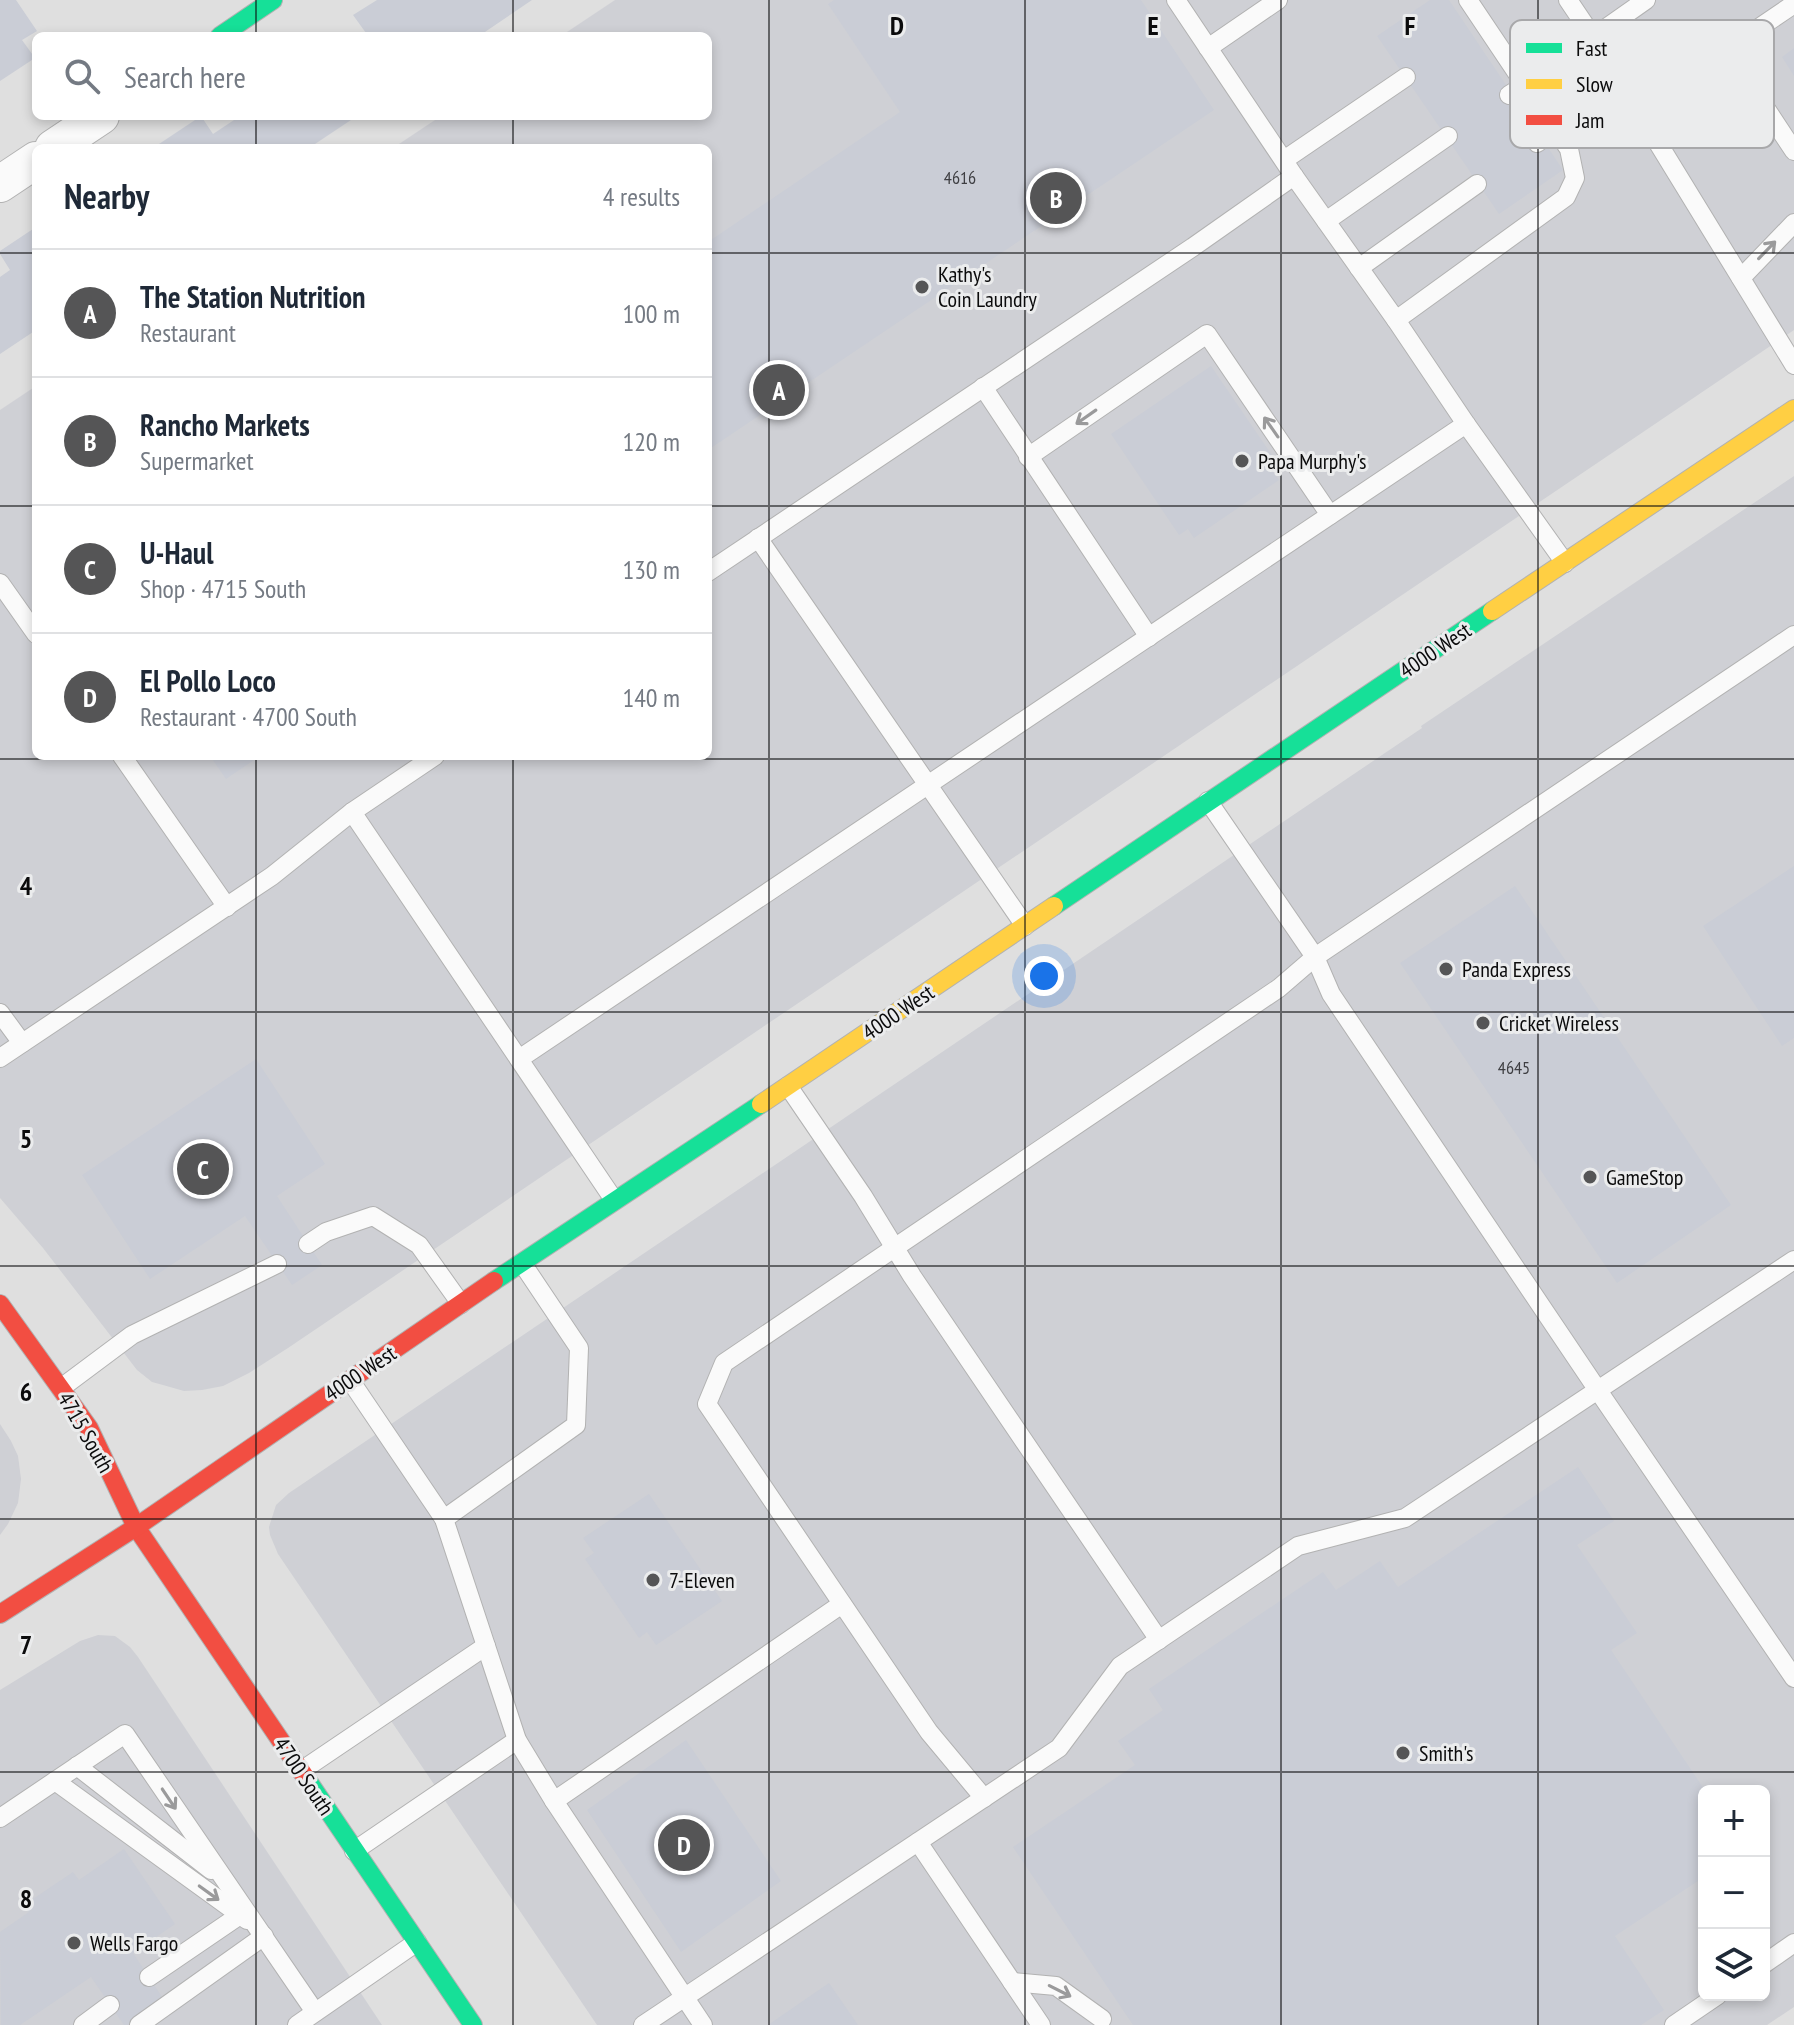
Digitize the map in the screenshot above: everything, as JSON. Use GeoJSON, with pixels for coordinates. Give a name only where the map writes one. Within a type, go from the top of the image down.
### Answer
{"type":"FeatureCollection","features":[{"type":"Feature","properties":{"kind":"street"},"geometry":{"type":"LineString","coordinates":[[226,32],[273,0]]}},
{"type":"Feature","properties":{"kind":"street"},"geometry":{"type":"LineString","coordinates":[[59,144],[95,120]]}},
{"type":"Feature","properties":{"kind":"street"},"geometry":{"type":"LineString","coordinates":[[0,184],[32,163]]}},
{"type":"Feature","properties":{"kind":"street","name":"4000 West"},"geometry":{"type":"LineString","coordinates":[[0,1614],[136,1527],[614,1200],[1794,409]]}},
{"type":"Feature","properties":{"kind":"street","name":"4715 South"},"geometry":{"type":"LineString","coordinates":[[0,1304],[89,1428],[136,1527]]}},
{"type":"Feature","properties":{"kind":"street","name":"4700 South"},"geometry":{"type":"LineString","coordinates":[[136,1527],[473,2025]]}},
{"type":"Feature","properties":{"kind":"lane"},"geometry":{"type":"LineString","coordinates":[[1176,0],[1289,168],[1565,563]]}},
{"type":"Feature","properties":{"kind":"lane"},"geometry":{"type":"LineString","coordinates":[[1208,48],[1278,0]]}},
{"type":"Feature","properties":{"kind":"lane"},"geometry":{"type":"LineString","coordinates":[[1468,0],[1475,27],[1510,80]]}},
{"type":"Feature","properties":{"kind":"lane"},"geometry":{"type":"LineString","coordinates":[[1568,0],[1582,20]]}},
{"type":"Feature","properties":{"kind":"lane"},"geometry":{"type":"LineString","coordinates":[[1617,20],[1646,0]]}},
{"type":"Feature","properties":{"kind":"lane"},"geometry":{"type":"LineString","coordinates":[[712,569],[983,387],[1289,168],[1406,77]]}},
{"type":"Feature","properties":{"kind":"lane"},"geometry":{"type":"LineString","coordinates":[[1774,121],[1794,151]]}},
{"type":"Feature","properties":{"kind":"lane"},"geometry":{"type":"LineString","coordinates":[[1326,221],[1448,136]]}},
{"type":"Feature","properties":{"kind":"lane"},"geometry":{"type":"LineString","coordinates":[[1396,320],[1566,197],[1575,178],[1568,148]]}},
{"type":"Feature","properties":{"kind":"lane"},"geometry":{"type":"LineString","coordinates":[[1661,148],[1794,365]]}},
{"type":"Feature","properties":{"kind":"lane"},"geometry":{"type":"LineString","coordinates":[[1359,268],[1477,184]]}},
{"type":"Feature","properties":{"kind":"lane"},"geometry":{"type":"LineString","coordinates":[[1741,278],[1794,223]]}},
{"type":"Feature","properties":{"kind":"lane"},"geometry":{"type":"LineString","coordinates":[[1028,457],[1207,334],[1330,515]]}},
{"type":"Feature","properties":{"kind":"lane"},"geometry":{"type":"LineString","coordinates":[[983,387],[1149,637]]}},
{"type":"Feature","properties":{"kind":"lane"},"geometry":{"type":"LineString","coordinates":[[519,1059],[1466,424]]}},
{"type":"Feature","properties":{"kind":"lane"},"geometry":{"type":"LineString","coordinates":[[758,538],[1025,926]]}},
{"type":"Feature","properties":{"kind":"lane"},"geometry":{"type":"LineString","coordinates":[[0,583],[32,628]]}},
{"type":"Feature","properties":{"kind":"lane"},"geometry":{"type":"LineString","coordinates":[[984,1798],[929,1732],[707,1404],[724,1363],[1279,988],[1315,957],[1794,635]]}},
{"type":"Feature","properties":{"kind":"lane"},"geometry":{"type":"LineString","coordinates":[[125,760],[227,907]]}},
{"type":"Feature","properties":{"kind":"lane"},"geometry":{"type":"LineString","coordinates":[[0,1058],[272,876],[352,812],[429,760]]}},
{"type":"Feature","properties":{"kind":"lane"},"geometry":{"type":"LineString","coordinates":[[1208,801],[1315,957],[1331,994],[1794,1678]]}},
{"type":"Feature","properties":{"kind":"lane"},"geometry":{"type":"LineString","coordinates":[[352,812],[614,1200]]}},
{"type":"Feature","properties":{"kind":"lane"},"geometry":{"type":"LineString","coordinates":[[0,1013],[22,1043]]}},
{"type":"Feature","properties":{"kind":"lane"},"geometry":{"type":"LineString","coordinates":[[788,1086],[1159,1640]]}},
{"type":"Feature","properties":{"kind":"lane"},"geometry":{"type":"LineString","coordinates":[[308,1244],[326,1232],[373,1216],[419,1245],[461,1304]]}},
{"type":"Feature","properties":{"kind":"lane"},"geometry":{"type":"LineString","coordinates":[[643,2025],[1059,1748],[1120,1666],[1298,1546],[1405,1518],[1794,1260]]}},
{"type":"Feature","properties":{"kind":"lane"},"geometry":{"type":"LineString","coordinates":[[444,1519],[576,1425],[579,1348],[522,1263]]}},
{"type":"Feature","properties":{"kind":"lane"},"geometry":{"type":"LineString","coordinates":[[61,1388],[132,1335],[277,1264]]}},
{"type":"Feature","properties":{"kind":"lane"},"geometry":{"type":"LineString","coordinates":[[350,1380],[444,1519],[517,1740],[703,2025]]}},
{"type":"Feature","properties":{"kind":"lane"},"geometry":{"type":"LineString","coordinates":[[554,1801],[842,1604]]}},
{"type":"Feature","properties":{"kind":"lane"},"geometry":{"type":"LineString","coordinates":[[301,1771],[486,1646]]}},
{"type":"Feature","properties":{"kind":"lane"},"geometry":{"type":"LineString","coordinates":[[0,1818],[125,1734],[315,2012]]}},
{"type":"Feature","properties":{"kind":"lane"},"geometry":{"type":"LineString","coordinates":[[354,1851],[517,1740]]}},
{"type":"Feature","properties":{"kind":"lane"},"geometry":{"type":"LineString","coordinates":[[77,1766],[226,1881]]}},
{"type":"Feature","properties":{"kind":"lane"},"geometry":{"type":"LineString","coordinates":[[55,1781],[261,1932]]}},
{"type":"Feature","properties":{"kind":"lane"},"geometry":{"type":"LineString","coordinates":[[918,1842],[1041,2025]]}},
{"type":"Feature","properties":{"kind":"lane"},"geometry":{"type":"LineString","coordinates":[[149,1977],[240,1915]]}},
{"type":"Feature","properties":{"kind":"lane"},"geometry":{"type":"LineString","coordinates":[[139,2025],[261,1932]]}},
{"type":"Feature","properties":{"kind":"lane"},"geometry":{"type":"LineString","coordinates":[[297,2025],[417,1942]]}},
{"type":"Feature","properties":{"kind":"lane"},"geometry":{"type":"LineString","coordinates":[[1770,1960],[1794,1943]]}},
{"type":"Feature","properties":{"kind":"lane"},"geometry":{"type":"LineString","coordinates":[[1012,1982],[1056,1986],[1102,2019]]}},
{"type":"Feature","properties":{"kind":"lane"},"geometry":{"type":"LineString","coordinates":[[1674,2025],[1709,2001]]}},
{"type":"Feature","properties":{"kind":"lane"},"geometry":{"type":"LineString","coordinates":[[83,2025],[110,2005]]}},
{"type":"Feature","properties":{"kind":"shaded area"},"geometry":{"type":"Polygon","coordinates":[[[615,0],[1794,0],[1794,330],[249,1373],[223,1386],[202,1390],[184,1391],[152,1382],[137,1370],[43,1248],[0,1198],[0,410],[32,389],[32,760],[712,760],[712,144],[399,144],[435,120],[712,120],[712,32],[567,32],[615,0]]]}},
{"type":"Feature","properties":{"kind":"shaded area"},"geometry":{"type":"Polygon","coordinates":[[[1794,476],[1794,2007],[1767,2025],[597,2025],[278,1554],[269,1527],[276,1505],[289,1493],[1794,476]]]}},
{"type":"Feature","properties":{"kind":"shaded area"},"geometry":{"type":"Polygon","coordinates":[[[0,1424],[18,1456],[21,1479],[18,1503],[0,1535],[0,1424]]]}},
{"type":"Feature","properties":{"kind":"shaded area"},"geometry":{"type":"Polygon","coordinates":[[[98,1635],[115,1636],[138,1657],[382,2025],[0,2025],[0,1690],[80,1641],[98,1635]]]}},
{"type":"Feature","properties":{"kind":"building"},"geometry":{"type":"Polygon","coordinates":[[[0,0],[16,0],[37,31],[22,40],[32,54],[32,60],[0,81],[0,0]]]}},
{"type":"Feature","properties":{"kind":"building"},"geometry":{"type":"Polygon","coordinates":[[[377,0],[532,0],[485,32],[365,32],[353,15],[377,0]]]}},
{"type":"Feature","properties":{"kind":"building"},"geometry":{"type":"Polygon","coordinates":[[[834,0],[1141,0],[1214,110],[712,447],[712,239],[900,112],[828,4],[834,0]]]}},
{"type":"Feature","properties":{"kind":"building"},"geometry":{"type":"Polygon","coordinates":[[[1430,0],[1449,0],[1510,91],[1510,148],[1548,148],[1563,170],[1499,214],[1377,36],[1430,0]]]}},
{"type":"Feature","properties":{"kind":"building"},"geometry":{"type":"Polygon","coordinates":[[[1794,48],[1794,76],[1782,57],[1794,48]]]}},
{"type":"Feature","properties":{"kind":"building"},"geometry":{"type":"Polygon","coordinates":[[[195,120],[204,120],[213,134],[234,120],[351,120],[315,144],[159,144],[195,120]]]}},
{"type":"Feature","properties":{"kind":"building"},"geometry":{"type":"Polygon","coordinates":[[[32,230],[32,333],[0,354],[0,277],[10,270],[0,251],[32,230]]]}},
{"type":"Feature","properties":{"kind":"building"},"geometry":{"type":"Polygon","coordinates":[[[1211,366],[1280,467],[1273,472],[1279,480],[1194,538],[1188,529],[1179,535],[1111,434],[1211,366]]]}},
{"type":"Feature","properties":{"kind":"building"},"geometry":{"type":"Polygon","coordinates":[[[213,760],[254,760],[226,779],[213,760]]]}},
{"type":"Feature","properties":{"kind":"building"},"geometry":{"type":"Polygon","coordinates":[[[1794,866],[1794,1038],[1782,1046],[1703,926],[1794,866]]]}},
{"type":"Feature","properties":{"kind":"building"},"geometry":{"type":"Polygon","coordinates":[[[1515,886],[1731,1205],[1617,1283],[1400,963],[1515,886]]]}},
{"type":"Feature","properties":{"kind":"building"},"geometry":{"type":"Polygon","coordinates":[[[256,1059],[325,1164],[277,1196],[322,1265],[292,1285],[245,1216],[150,1279],[82,1175],[256,1059]]]}},
{"type":"Feature","properties":{"kind":"building","name":"Smith's"},"geometry":{"type":"Polygon","coordinates":[[[1578,1467],[1614,1521],[1577,1545],[1637,1633],[1611,1650],[1701,1785],[1698,1785],[1698,1881],[1615,1936],[1664,2010],[1641,2025],[1133,2025],[1013,1847],[1135,1765],[1118,1741],[1163,1710],[1149,1689],[1323,1572],[1336,1590],[1380,1561],[1398,1587],[1578,1467]]]}},
{"type":"Feature","properties":{"kind":"building","name":"7-Eleven"},"geometry":{"type":"Polygon","coordinates":[[[649,1494],[722,1601],[656,1645],[647,1632],[639,1638],[585,1559],[594,1553],[583,1538],[649,1494]]]}},
{"type":"Feature","properties":{"kind":"building"},"geometry":{"type":"Polygon","coordinates":[[[686,1740],[781,1881],[681,1952],[587,1810],[686,1740]]]}},
{"type":"Feature","properties":{"kind":"building","name":"Wells Fargo"},"geometry":{"type":"Polygon","coordinates":[[[124,1849],[175,1924],[133,1953],[164,2000],[124,2025],[91,1977],[20,2025],[1,2025],[0,1932],[29,1912],[24,1905],[73,1872],[79,1880],[124,1849]]]}},
{"type":"Feature","properties":{"kind":"building"},"geometry":{"type":"Polygon","coordinates":[[[829,1983],[858,2025],[768,2025],[829,1983]]]}},
{"type":"Feature","properties":{"kind":"traffic: fast"},"geometry":{"type":"LineString","coordinates":[[226,32],[273,0]]}},
{"type":"Feature","properties":{"kind":"traffic: fast"},"geometry":{"type":"LineString","coordinates":[[1054,906],[1492,611]]}},
{"type":"Feature","properties":{"kind":"traffic: fast"},"geometry":{"type":"LineString","coordinates":[[494,1281],[761,1104]]}},
{"type":"Feature","properties":{"kind":"traffic: fast"},"geometry":{"type":"LineString","coordinates":[[306,1778],[473,2025]]}},
{"type":"Feature","properties":{"kind":"traffic: slow"},"geometry":{"type":"LineString","coordinates":[[1492,611],[1794,409]]}},
{"type":"Feature","properties":{"kind":"traffic: slow"},"geometry":{"type":"LineString","coordinates":[[761,1104],[1054,906]]}},
{"type":"Feature","properties":{"kind":"traffic: jam"},"geometry":{"type":"LineString","coordinates":[[0,1614],[136,1527],[494,1281]]}},
{"type":"Feature","properties":{"kind":"traffic: jam"},"geometry":{"type":"LineString","coordinates":[[0,1304],[89,1428],[136,1527],[306,1778]]}},
{"type":"Feature","properties":{"kind":"place","name":"Rancho Markets"},"geometry":{"type":"Point","coordinates":[1056,198]}},
{"type":"Feature","properties":{"kind":"place","name":"Kathy's Coin Laundry"},"geometry":{"type":"Point","coordinates":[922,287]}},
{"type":"Feature","properties":{"kind":"place","name":"The Station Nutrition"},"geometry":{"type":"Point","coordinates":[779,390]}},
{"type":"Feature","properties":{"kind":"place","name":"Papa Murphy's"},"geometry":{"type":"Point","coordinates":[1242,461]}},
{"type":"Feature","properties":{"kind":"place","name":"Panda Express"},"geometry":{"type":"Point","coordinates":[1446,969]}},
{"type":"Feature","properties":{"kind":"place","name":"Cricket Wireless"},"geometry":{"type":"Point","coordinates":[1483,1023]}},
{"type":"Feature","properties":{"kind":"place","name":"U-Haul"},"geometry":{"type":"Point","coordinates":[203,1169]}},
{"type":"Feature","properties":{"kind":"place","name":"GameStop"},"geometry":{"type":"Point","coordinates":[1590,1177]}},
{"type":"Feature","properties":{"kind":"place","name":"7-Eleven"},"geometry":{"type":"Point","coordinates":[653,1580]}},
{"type":"Feature","properties":{"kind":"place","name":"Smith's"},"geometry":{"type":"Point","coordinates":[1403,1753]}},
{"type":"Feature","properties":{"kind":"place","name":"El Pollo Loco"},"geometry":{"type":"Point","coordinates":[684,1845]}},
{"type":"Feature","properties":{"kind":"place","name":"Wells Fargo"},"geometry":{"type":"Point","coordinates":[74,1943]}}]}
